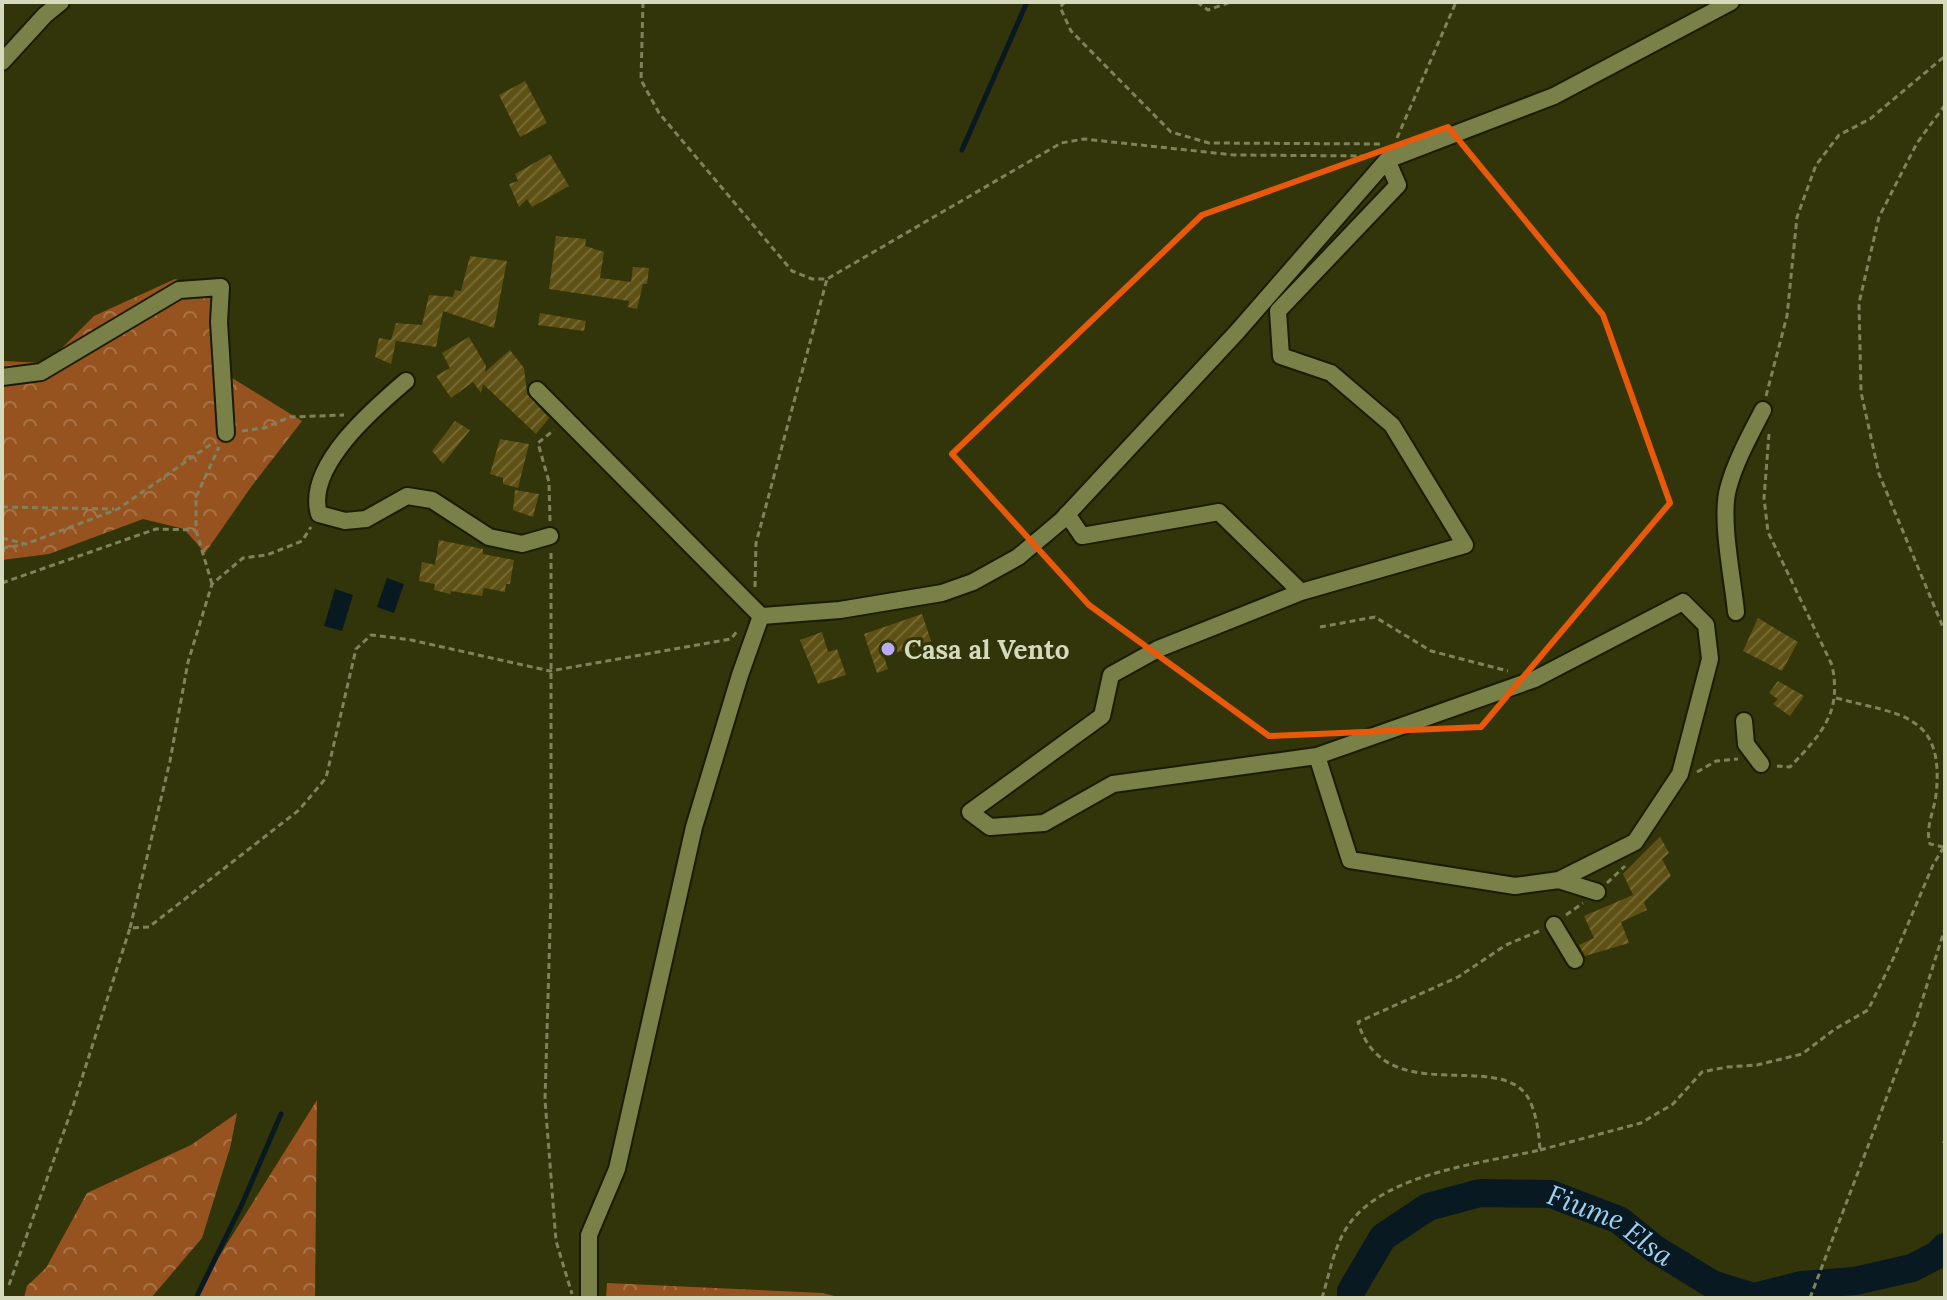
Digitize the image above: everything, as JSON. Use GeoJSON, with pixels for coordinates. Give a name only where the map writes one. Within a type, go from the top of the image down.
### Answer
{"type":"FeatureCollection","features":[{"type":"Feature","properties":{"kind":"street"},"geometry":{"type":"LineString","coordinates":[[2,62],[61,2]]}},
{"type":"Feature","properties":{"kind":"street"},"geometry":{"type":"LineString","coordinates":[[537,390],[758,613],[840,610],[942,593],[973,582],[1018,557],[1067,514],[1237,332],[1387,160],[1554,96],[1731,2]]}},
{"type":"Feature","properties":{"kind":"street"},"geometry":{"type":"LineString","coordinates":[[1317,756],[1350,860],[1515,886],[1559,880],[1635,842],[1680,774],[1710,659],[1706,625],[1683,602],[1535,679],[1317,756],[1113,784],[1044,823],[990,827],[970,812],[1102,716],[1111,675],[1158,649],[1301,592],[1465,545],[1392,425],[1331,373],[1281,356],[1278,311],[1398,185],[1387,160]]}},
{"type":"Feature","properties":{"kind":"street"},"geometry":{"type":"LineString","coordinates":[[2,377],[41,372],[179,290],[221,287],[219,322],[226,433]]}},
{"type":"Feature","properties":{"kind":"street"},"geometry":{"type":"LineString","coordinates":[[406,381],[366,414],[323,473],[315,499],[319,514],[345,521],[366,519],[407,496],[432,500],[489,537],[522,544],[550,536]]}},
{"type":"Feature","properties":{"kind":"street"},"geometry":{"type":"LineString","coordinates":[[1736,612],[1726,524],[1727,492],[1763,410]]}},
{"type":"Feature","properties":{"kind":"street"},"geometry":{"type":"LineString","coordinates":[[1067,514],[1082,536],[1219,512],[1301,592]]}},
{"type":"Feature","properties":{"kind":"street"},"geometry":{"type":"LineString","coordinates":[[589,1298],[589,1235],[617,1169],[694,827],[758,613]]}},
{"type":"Feature","properties":{"kind":"street"},"geometry":{"type":"LineString","coordinates":[[1744,721],[1746,744],[1761,764]]}},
{"type":"Feature","properties":{"kind":"street"},"geometry":{"type":"LineString","coordinates":[[1559,880],[1597,892]]}},
{"type":"Feature","properties":{"kind":"street"},"geometry":{"type":"LineString","coordinates":[[1554,925],[1575,960]]}},
{"type":"Feature","properties":{"kind":"path"},"geometry":{"type":"LineString","coordinates":[[643,2],[641,80],[659,113],[792,271],[812,279],[827,279],[1061,143],[1084,139],[1234,155],[1376,156],[1387,160]]}},
{"type":"Feature","properties":{"kind":"path"},"geometry":{"type":"LineString","coordinates":[[1065,2],[1060,7],[1071,31],[1171,132],[1209,143],[1394,144],[1456,2]]}},
{"type":"Feature","properties":{"kind":"path"},"geometry":{"type":"LineString","coordinates":[[1197,2],[1208,10],[1231,2]]}},
{"type":"Feature","properties":{"kind":"path"},"geometry":{"type":"LineString","coordinates":[[1696,772],[1716,761],[1741,758],[1790,767],[1829,718],[1836,698],[1832,665],[1768,532],[1764,498],[1769,433],[1763,410],[1787,316],[1797,217],[1816,165],[1839,135],[1870,119],[1945,56]]}},
{"type":"Feature","properties":{"kind":"path"},"geometry":{"type":"LineString","coordinates":[[1945,105],[1917,143],[1879,217],[1859,303],[1861,392],[1879,474],[1945,632]]}},
{"type":"Feature","properties":{"kind":"path"},"geometry":{"type":"LineString","coordinates":[[130,928],[149,927],[299,810],[326,778],[356,649],[371,635],[411,640],[550,671],[731,639],[758,613],[756,543],[827,279]]}},
{"type":"Feature","properties":{"kind":"path"},"geometry":{"type":"LineString","coordinates":[[2,548],[26,544],[118,509],[226,433],[264,428],[290,417],[366,414]]}},
{"type":"Feature","properties":{"kind":"path"},"geometry":{"type":"LineString","coordinates":[[566,419],[538,443],[549,482],[550,536],[551,895],[545,1100],[556,1241],[571,1285],[572,1298]]}},
{"type":"Feature","properties":{"kind":"path"},"geometry":{"type":"LineString","coordinates":[[212,584],[196,530],[196,497],[226,433]]}},
{"type":"Feature","properties":{"kind":"path"},"geometry":{"type":"LineString","coordinates":[[2,507],[118,509]]}},
{"type":"Feature","properties":{"kind":"path"},"geometry":{"type":"LineString","coordinates":[[9,1285],[73,1106],[130,928],[170,761],[188,662],[212,584],[243,558],[267,555],[302,541],[319,514]]}},
{"type":"Feature","properties":{"kind":"path"},"geometry":{"type":"LineString","coordinates":[[2,583],[156,529],[196,530]]}},
{"type":"Feature","properties":{"kind":"path"},"geometry":{"type":"LineString","coordinates":[[2,538],[26,544]]}},
{"type":"Feature","properties":{"kind":"path"},"geometry":{"type":"LineString","coordinates":[[1320,627],[1375,617],[1431,651],[1535,679]]}},
{"type":"Feature","properties":{"kind":"path"},"geometry":{"type":"LineString","coordinates":[[1322,1298],[1338,1245],[1352,1220],[1371,1201],[1433,1174],[1641,1123],[1673,1104],[1702,1072],[1757,1065],[1802,1054],[1835,1029],[1868,1010],[1944,846],[1930,844],[1927,834],[1936,797],[1937,758],[1928,733],[1909,718],[1836,698]]}},
{"type":"Feature","properties":{"kind":"path"},"geometry":{"type":"LineString","coordinates":[[1540,1150],[1539,1133],[1526,1095],[1506,1080],[1417,1074],[1388,1063],[1363,1039],[1358,1022],[1458,977],[1506,945],[1554,925],[1628,863]]}},
{"type":"Feature","properties":{"kind":"path"},"geometry":{"type":"LineString","coordinates":[[1810,1298],[1915,1023],[1945,928]]}},
{"type":"Feature","properties":{"kind":"highlighted area"},"geometry":{"type":"Polygon","coordinates":[[[1448,127],[1603,315],[1670,503],[1481,727],[1269,736],[1089,605],[952,454],[1202,215],[1448,127]]]}},
{"type":"Feature","properties":{"kind":"green space"},"geometry":{"type":"Polygon","coordinates":[[[175,279],[230,295],[224,373],[302,421],[205,553],[184,529],[143,519],[49,554],[2,560],[2,361],[47,363],[94,316],[175,279]]]}},
{"type":"Feature","properties":{"kind":"green space"},"geometry":{"type":"Polygon","coordinates":[[[317,1100],[315,1298],[193,1298],[317,1100]]]}},
{"type":"Feature","properties":{"kind":"green space"},"geometry":{"type":"Polygon","coordinates":[[[237,1113],[230,1148],[202,1238],[151,1298],[24,1298],[27,1286],[46,1268],[87,1193],[191,1145],[237,1113]]]}},
{"type":"Feature","properties":{"kind":"green space"},"geometry":{"type":"Polygon","coordinates":[[[607,1283],[823,1293],[842,1298],[606,1298],[607,1283]]]}},
{"type":"Feature","properties":{"kind":"water"},"geometry":{"type":"Polygon","coordinates":[[[387,578],[404,584],[394,613],[377,607],[387,578]]]}},
{"type":"Feature","properties":{"kind":"water"},"geometry":{"type":"Polygon","coordinates":[[[335,589],[353,595],[342,631],[324,626],[335,589]]]}},
{"type":"Feature","properties":{"kind":"building"},"geometry":{"type":"Polygon","coordinates":[[[525,81],[547,123],[520,137],[499,95],[525,81]]]}},
{"type":"Feature","properties":{"kind":"building"},"geometry":{"type":"Polygon","coordinates":[[[550,154],[569,186],[532,207],[527,199],[519,207],[509,184],[518,181],[515,174],[550,154]]]}},
{"type":"Feature","properties":{"kind":"building"},"geometry":{"type":"Polygon","coordinates":[[[556,236],[586,239],[585,246],[604,252],[600,278],[631,282],[633,267],[649,268],[647,284],[643,284],[637,309],[628,307],[629,301],[549,289],[556,236]]]}},
{"type":"Feature","properties":{"kind":"building"},"geometry":{"type":"Polygon","coordinates":[[[470,256],[507,261],[494,328],[443,311],[436,347],[391,340],[396,323],[422,325],[429,295],[453,297],[455,290],[461,291],[470,256]]]}},
{"type":"Feature","properties":{"kind":"building"},"geometry":{"type":"Polygon","coordinates":[[[540,313],[586,321],[584,331],[538,325],[540,313]]]}},
{"type":"Feature","properties":{"kind":"building"},"geometry":{"type":"Polygon","coordinates":[[[469,337],[486,366],[485,372],[510,350],[524,368],[527,394],[549,418],[536,434],[483,384],[481,393],[473,382],[451,398],[436,376],[450,368],[442,353],[469,337]]]}},
{"type":"Feature","properties":{"kind":"building"},"geometry":{"type":"Polygon","coordinates":[[[379,338],[396,341],[391,364],[375,357],[379,338]]]}},
{"type":"Feature","properties":{"kind":"building"},"geometry":{"type":"Polygon","coordinates":[[[455,421],[470,430],[443,464],[432,451],[455,421]]]}},
{"type":"Feature","properties":{"kind":"building"},"geometry":{"type":"Polygon","coordinates":[[[500,439],[529,444],[518,488],[503,484],[503,478],[490,474],[500,439]]]}},
{"type":"Feature","properties":{"kind":"building"},"geometry":{"type":"Polygon","coordinates":[[[515,490],[539,494],[533,517],[513,510],[515,490]]]}},
{"type":"Feature","properties":{"kind":"building"},"geometry":{"type":"Polygon","coordinates":[[[439,540],[483,549],[483,554],[514,560],[510,584],[506,584],[505,592],[484,588],[482,596],[451,591],[450,594],[434,590],[435,584],[419,581],[422,562],[435,565],[439,540]]]}},
{"type":"Feature","properties":{"kind":"building","name":"Casa al Vento"},"geometry":{"type":"Polygon","coordinates":[[[922,614],[931,641],[884,657],[888,669],[877,673],[864,634],[922,614]]]}},
{"type":"Feature","properties":{"kind":"building"},"geometry":{"type":"Polygon","coordinates":[[[1758,618],[1798,642],[1782,671],[1743,651],[1758,618]]]}},
{"type":"Feature","properties":{"kind":"building"},"geometry":{"type":"Polygon","coordinates":[[[822,632],[828,652],[837,649],[846,675],[818,684],[800,640],[822,632]]]}},
{"type":"Feature","properties":{"kind":"building"},"geometry":{"type":"Polygon","coordinates":[[[1778,681],[1804,696],[1790,716],[1773,704],[1778,699],[1769,693],[1778,681]]]}},
{"type":"Feature","properties":{"kind":"building"},"geometry":{"type":"Polygon","coordinates":[[[1660,837],[1669,853],[1662,859],[1671,876],[1644,902],[1647,910],[1621,922],[1629,943],[1585,956],[1579,945],[1594,938],[1584,916],[1633,895],[1623,874],[1660,837]]]}},
{"type":"Feature","properties":{"kind":"waterway"},"geometry":{"type":"LineString","coordinates":[[962,150],[1027,2]]}},
{"type":"Feature","properties":{"kind":"waterway"},"geometry":{"type":"LineString","coordinates":[[196,1298],[243,1202],[281,1114]]}},
{"type":"Feature","properties":{"kind":"waterway","name":"Fiume Elsa"},"geometry":{"type":"LineString","coordinates":[[1351,1298],[1351,1291],[1383,1237],[1428,1207],[1480,1193],[1551,1194],[1619,1220],[1655,1249],[1712,1284],[1754,1297],[1801,1285],[1855,1281],[1912,1268],[1937,1255],[1945,1247]]}},
{"type":"Feature","properties":{"kind":"place","name":"Casa al Vento"},"geometry":{"type":"Point","coordinates":[888,649]}}]}
